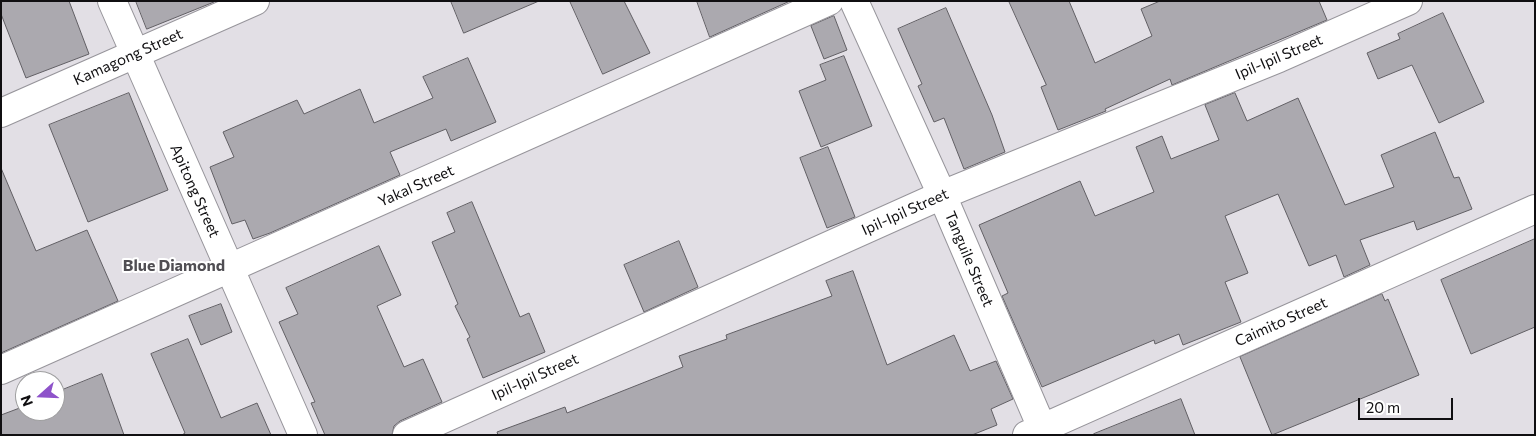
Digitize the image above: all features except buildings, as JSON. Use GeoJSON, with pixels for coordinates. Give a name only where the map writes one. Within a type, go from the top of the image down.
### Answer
{"type":"FeatureCollection","features":[{"type":"Feature","properties":{"kind":"street","name":"Apitong Street"},"geometry":{"type":"LineString","coordinates":[[112,1],[303,435]]}},
{"type":"Feature","properties":{"kind":"street","name":"Kamagong Street"},"geometry":{"type":"LineString","coordinates":[[1,112],[256,1]]}},
{"type":"Feature","properties":{"kind":"street","name":"Yakal Street"},"geometry":{"type":"LineString","coordinates":[[1,370],[829,1]]}},
{"type":"Feature","properties":{"kind":"street","name":"Tanguile Street"},"geometry":{"type":"LineString","coordinates":[[854,1],[942,195],[1038,433]]}},
{"type":"Feature","properties":{"kind":"street","name":"Ipil-Ipil Street"},"geometry":{"type":"LineString","coordinates":[[407,435],[942,195],[1279,58],[1408,1]]}},
{"type":"Feature","properties":{"kind":"street","name":"Caimito Street"},"geometry":{"type":"LineString","coordinates":[[1038,433],[1535,209]]}},
{"type":"Feature","properties":{"kind":"district","name":"Blue Diamond"},"geometry":{"type":"Point","coordinates":[174,266]}}]}
